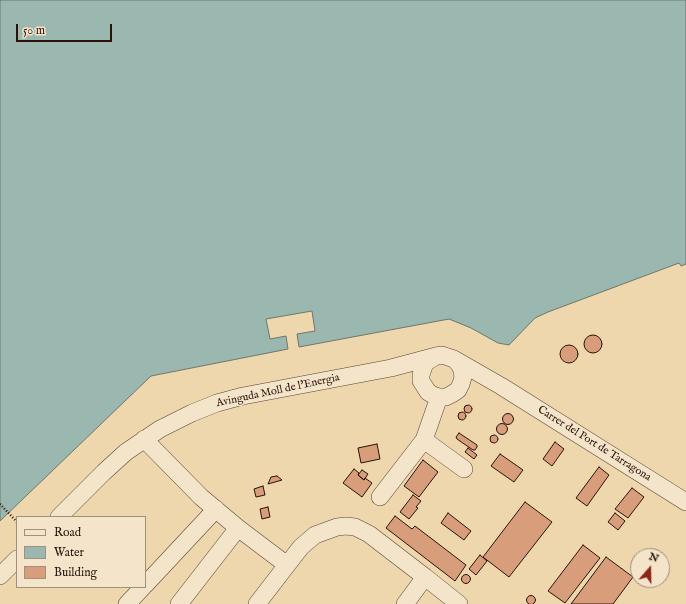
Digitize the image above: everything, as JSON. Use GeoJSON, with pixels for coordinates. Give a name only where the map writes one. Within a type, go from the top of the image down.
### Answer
{"type":"FeatureCollection","features":[{"type":"Feature","properties":{"kind":"street","name":"Avinguda Moll de l'Energia"},"geometry":{"type":"LineString","coordinates":[[60,516],[117,460],[144,439],[177,420],[211,405],[230,399],[391,368],[436,356],[448,356],[454,359]]}},
{"type":"Feature","properties":{"kind":"street"},"geometry":{"type":"LineString","coordinates":[[422,381],[421,375],[425,363],[436,356]]}},
{"type":"Feature","properties":{"kind":"street","name":"Carrer del Port de Tarragona"},"geometry":{"type":"LineString","coordinates":[[454,359],[501,386],[686,502]]}},
{"type":"Feature","properties":{"kind":"street"},"geometry":{"type":"LineString","coordinates":[[380,496],[424,440],[439,397],[446,397],[458,390],[463,377],[462,370],[454,359]]}},
{"type":"Feature","properties":{"kind":"street","name":"Avinguda Moll de l'Energia"},"geometry":{"type":"LineString","coordinates":[[391,368],[401,368],[413,372],[422,381],[428,392],[439,397]]}},
{"type":"Feature","properties":{"kind":"street","name":"Carrer del Port de Tarragona"},"geometry":{"type":"LineString","coordinates":[[458,390],[467,384],[474,382],[501,386]]}},
{"type":"Feature","properties":{"kind":"street"},"geometry":{"type":"LineString","coordinates":[[144,439],[195,491],[238,528],[287,565]]}},
{"type":"Feature","properties":{"kind":"street"},"geometry":{"type":"LineString","coordinates":[[424,440],[464,469]]}},
{"type":"Feature","properties":{"kind":"street"},"geometry":{"type":"LineString","coordinates":[[146,584],[216,509]]}},
{"type":"Feature","properties":{"kind":"street"},"geometry":{"type":"LineString","coordinates":[[258,604],[301,547],[315,535],[337,526],[355,527],[369,534],[459,604]]}},
{"type":"Feature","properties":{"kind":"street"},"geometry":{"type":"LineString","coordinates":[[179,604],[238,528]]}},
{"type":"Feature","properties":{"kind":"street"},"geometry":{"type":"LineString","coordinates":[[0,576],[16,560]]}},
{"type":"Feature","properties":{"kind":"street"},"geometry":{"type":"LineString","coordinates":[[405,604],[425,577]]}},
{"type":"Feature","properties":{"kind":"street"},"geometry":{"type":"LineString","coordinates":[[127,604],[142,588]]}},
{"type":"Feature","properties":{"kind":"path"},"geometry":{"type":"LineString","coordinates":[[0,504],[16,521]]}},
{"type":"Feature","properties":{"kind":"water"},"geometry":{"type":"Polygon","coordinates":[[[0,0],[686,0],[686,264],[681,266],[679,263],[548,312],[535,318],[509,345],[498,343],[471,328],[449,319],[299,347],[297,334],[315,331],[312,311],[266,319],[270,339],[286,336],[288,349],[151,376],[0,521],[0,0]]]}},
{"type":"Feature","properties":{"kind":"building"},"geometry":{"type":"Polygon","coordinates":[[[589,335],[597,335],[602,340],[600,351],[597,353],[589,353],[584,348],[584,340],[589,335]]]}},
{"type":"Feature","properties":{"kind":"building"},"geometry":{"type":"Polygon","coordinates":[[[565,345],[573,345],[578,350],[576,361],[573,363],[565,363],[560,358],[560,350],[565,345]]]}},
{"type":"Feature","properties":{"kind":"building"},"geometry":{"type":"Polygon","coordinates":[[[468,405],[471,406],[471,412],[468,413],[465,412],[464,409],[465,406],[468,405]]]}},
{"type":"Feature","properties":{"kind":"building"},"geometry":{"type":"Polygon","coordinates":[[[462,412],[465,413],[465,419],[462,420],[459,419],[458,416],[459,413],[462,412]]]}},
{"type":"Feature","properties":{"kind":"building"},"geometry":{"type":"Polygon","coordinates":[[[506,414],[510,414],[512,415],[512,423],[506,424],[503,421],[503,417],[506,414]]]}},
{"type":"Feature","properties":{"kind":"building"},"geometry":{"type":"Polygon","coordinates":[[[500,424],[504,424],[506,425],[506,433],[500,434],[497,431],[497,427],[500,424]]]}},
{"type":"Feature","properties":{"kind":"building"},"geometry":{"type":"Polygon","coordinates":[[[459,433],[477,445],[475,450],[457,439],[456,437],[459,433]]]}},
{"type":"Feature","properties":{"kind":"building"},"geometry":{"type":"Polygon","coordinates":[[[494,435],[497,436],[497,442],[494,443],[491,442],[490,439],[491,436],[494,435]]]}},
{"type":"Feature","properties":{"kind":"building"},"geometry":{"type":"Polygon","coordinates":[[[555,442],[564,449],[552,466],[543,459],[555,442]]]}},
{"type":"Feature","properties":{"kind":"building"},"geometry":{"type":"Polygon","coordinates":[[[377,444],[380,459],[361,463],[358,448],[377,444]]]}},
{"type":"Feature","properties":{"kind":"building"},"geometry":{"type":"Polygon","coordinates":[[[468,448],[477,455],[474,459],[465,452],[468,448]]]}},
{"type":"Feature","properties":{"kind":"building"},"geometry":{"type":"Polygon","coordinates":[[[500,454],[523,470],[514,482],[491,466],[500,454]]]}},
{"type":"Feature","properties":{"kind":"building"},"geometry":{"type":"Polygon","coordinates":[[[423,460],[438,472],[419,497],[404,486],[423,460]]]}},
{"type":"Feature","properties":{"kind":"building"},"geometry":{"type":"Polygon","coordinates":[[[599,467],[609,475],[587,506],[576,498],[599,467]]]}},
{"type":"Feature","properties":{"kind":"building"},"geometry":{"type":"Polygon","coordinates":[[[354,469],[364,480],[365,478],[372,483],[362,497],[343,483],[354,469]]]}},
{"type":"Feature","properties":{"kind":"building"},"geometry":{"type":"Polygon","coordinates":[[[362,470],[368,474],[364,480],[358,475],[362,470]]]}},
{"type":"Feature","properties":{"kind":"building"},"geometry":{"type":"Polygon","coordinates":[[[277,476],[282,480],[268,484],[271,477],[277,476]]]}},
{"type":"Feature","properties":{"kind":"building"},"geometry":{"type":"Polygon","coordinates":[[[263,486],[265,495],[256,497],[254,489],[263,486]]]}},
{"type":"Feature","properties":{"kind":"building"},"geometry":{"type":"Polygon","coordinates":[[[632,488],[644,497],[628,518],[615,509],[632,488]]]}},
{"type":"Feature","properties":{"kind":"building"},"geometry":{"type":"Polygon","coordinates":[[[413,495],[421,501],[416,507],[418,508],[409,519],[400,512],[413,495]]]}},
{"type":"Feature","properties":{"kind":"building"},"geometry":{"type":"Polygon","coordinates":[[[525,502],[552,522],[509,577],[483,557],[525,502]]]}},
{"type":"Feature","properties":{"kind":"building"},"geometry":{"type":"Polygon","coordinates":[[[268,507],[270,517],[262,519],[260,509],[268,507]]]}},
{"type":"Feature","properties":{"kind":"building"},"geometry":{"type":"Polygon","coordinates":[[[448,513],[471,531],[464,540],[441,523],[448,513]]]}},
{"type":"Feature","properties":{"kind":"building"},"geometry":{"type":"Polygon","coordinates":[[[615,513],[625,521],[618,530],[608,522],[615,513]]]}},
{"type":"Feature","properties":{"kind":"building"},"geometry":{"type":"Polygon","coordinates":[[[395,516],[412,529],[415,526],[466,565],[455,581],[386,528],[395,516]]]}},
{"type":"Feature","properties":{"kind":"building"},"geometry":{"type":"Polygon","coordinates":[[[583,545],[600,558],[565,603],[548,591],[583,545]]]}},
{"type":"Feature","properties":{"kind":"building"},"geometry":{"type":"Polygon","coordinates":[[[480,555],[487,561],[476,575],[469,569],[480,555]]]}},
{"type":"Feature","properties":{"kind":"building"},"geometry":{"type":"Polygon","coordinates":[[[606,557],[630,575],[630,581],[613,604],[571,604],[606,557]]]}},
{"type":"Feature","properties":{"kind":"building"},"geometry":{"type":"Polygon","coordinates":[[[464,575],[468,575],[470,579],[468,583],[464,583],[462,581],[462,577],[464,575]]]}},
{"type":"Feature","properties":{"kind":"building"},"geometry":{"type":"Polygon","coordinates":[[[531,595],[536,600],[531,605],[526,600],[531,595]]]}}]}
